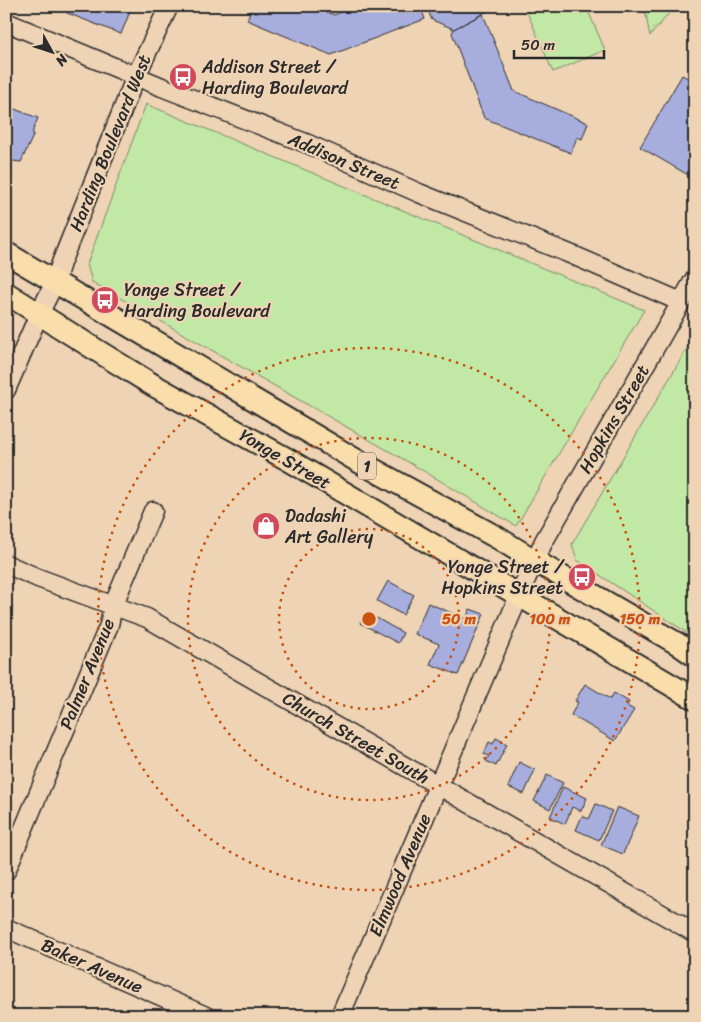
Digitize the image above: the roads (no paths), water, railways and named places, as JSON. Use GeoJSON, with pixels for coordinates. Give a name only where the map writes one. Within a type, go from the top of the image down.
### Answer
{"type":"FeatureCollection","features":[{"type":"Feature","properties":{"kind":"main road","name":"Yonge Street"},"geometry":{"type":"LineString","coordinates":[[6,253],[348,455],[498,538],[678,644],[695,656]]}},
{"type":"Feature","properties":{"kind":"main road","name":"Yonge Street"},"geometry":{"type":"LineString","coordinates":[[6,294],[146,380],[287,459],[695,699]]}},
{"type":"Feature","properties":{"kind":"street","name":"Harding Boulevard West"},"geometry":{"type":"LineString","coordinates":[[6,390],[55,282],[136,76],[168,6]]}},
{"type":"Feature","properties":{"kind":"street","name":"Addison Street"},"geometry":{"type":"LineString","coordinates":[[6,22],[308,144],[419,193],[575,256],[681,302]]}},
{"type":"Feature","properties":{"kind":"street","name":"Hopkins Street"},"geometry":{"type":"LineString","coordinates":[[518,596],[544,541],[695,278]]}},
{"type":"Feature","properties":{"kind":"street"},"geometry":{"type":"LineString","coordinates":[[113,606],[153,511]]}},
{"type":"Feature","properties":{"kind":"street","name":"Church Street South"},"geometry":{"type":"LineString","coordinates":[[6,564],[38,578],[147,618],[695,933]]}},
{"type":"Feature","properties":{"kind":"street","name":"Elmwood Avenue"},"geometry":{"type":"LineString","coordinates":[[340,1016],[518,596]]}},
{"type":"Feature","properties":{"kind":"street","name":"Palmer Avenue"},"geometry":{"type":"LineString","coordinates":[[6,842],[98,627],[113,606]]}},
{"type":"Feature","properties":{"kind":"street","name":"Palmer Avenue"},"geometry":{"type":"LineString","coordinates":[[6,871],[109,625],[113,606]]}},
{"type":"Feature","properties":{"kind":"street","name":"Baker Avenue"},"geometry":{"type":"LineString","coordinates":[[6,928],[206,1016]]}},
{"type":"Feature","properties":{"kind":"place","name":"Addison Street / Harding Boulevard"},"geometry":{"type":"Point","coordinates":[183,77]}},
{"type":"Feature","properties":{"kind":"place","name":"Yonge Street / Harding Boulevard"},"geometry":{"type":"Point","coordinates":[105,300]}},
{"type":"Feature","properties":{"kind":"place","name":"Dadashi Art Gallery"},"geometry":{"type":"Point","coordinates":[266,526]}},
{"type":"Feature","properties":{"kind":"place","name":"Yonge Street / Hopkins Street"},"geometry":{"type":"Point","coordinates":[582,577]}}]}
